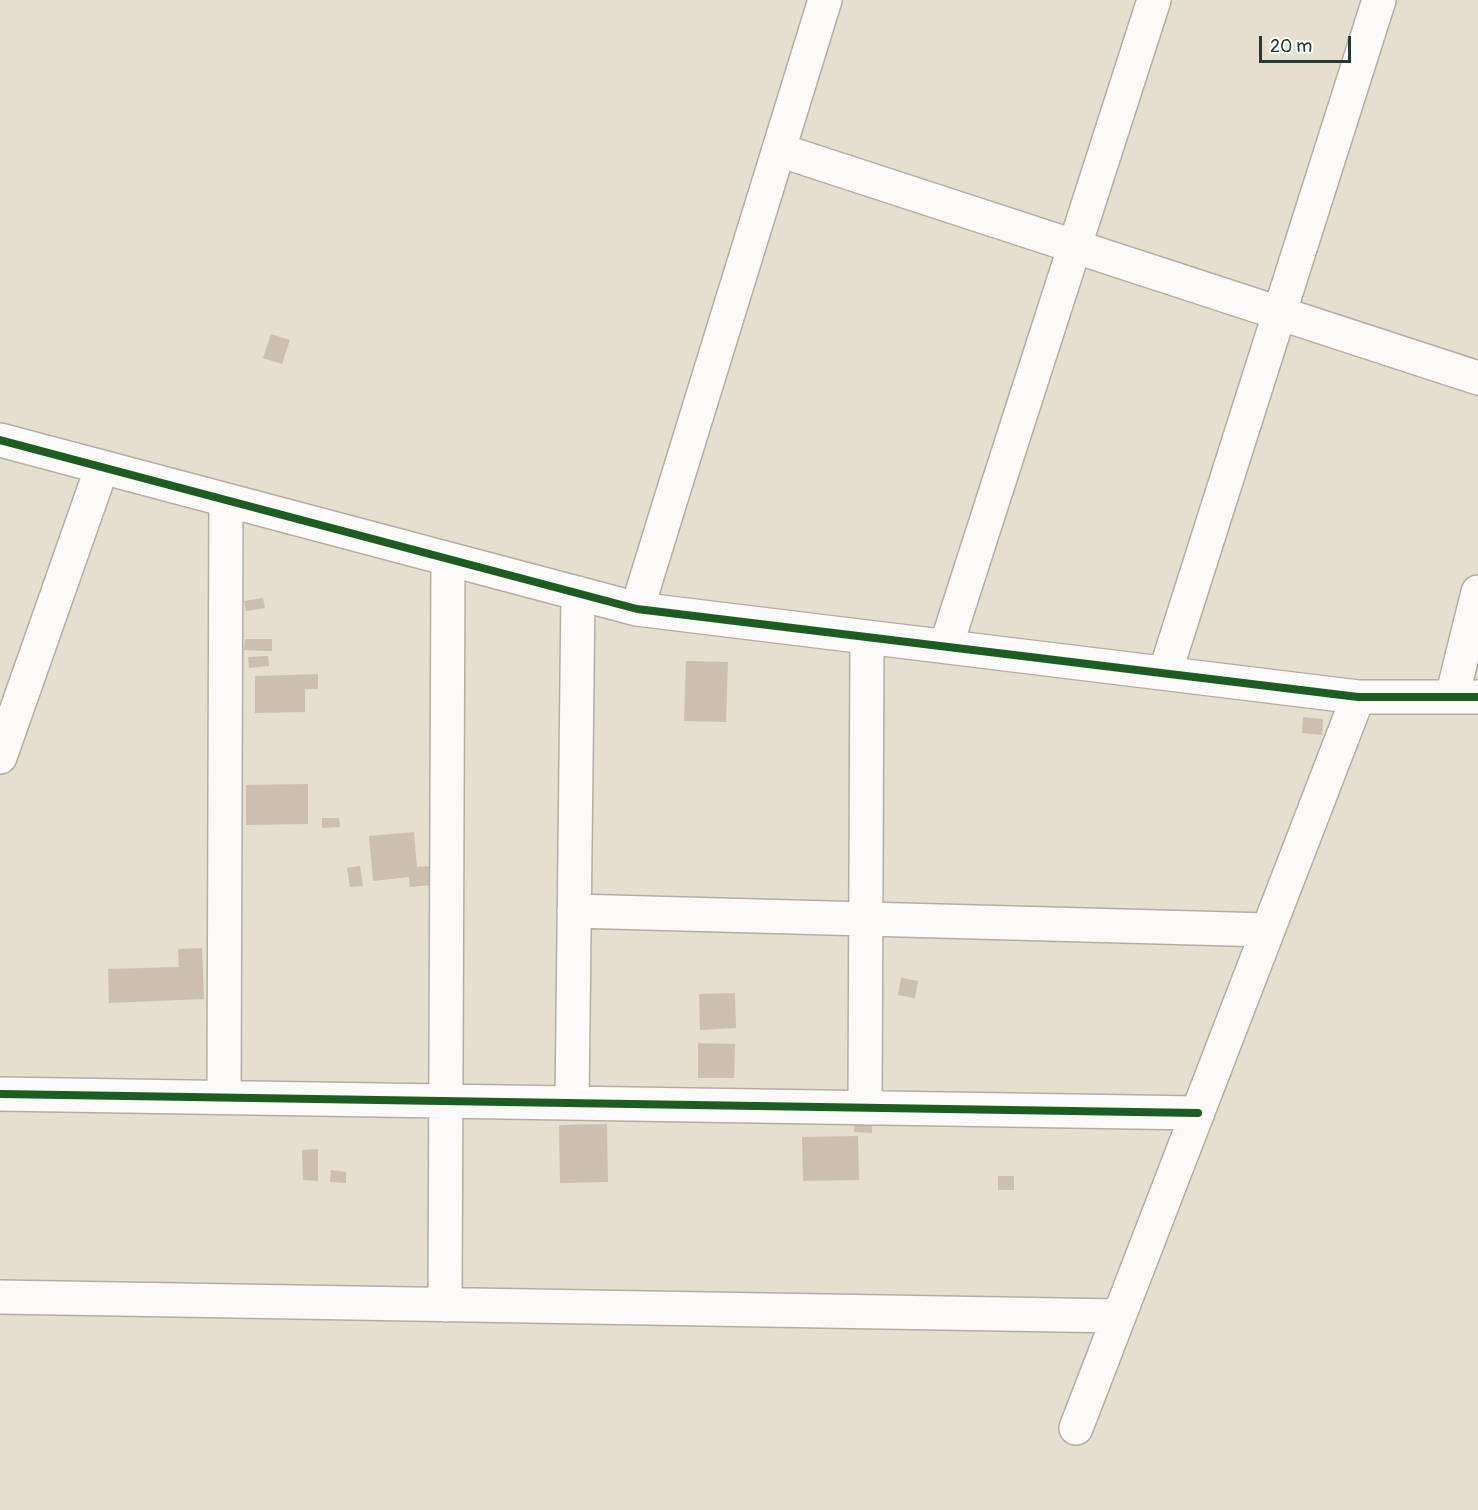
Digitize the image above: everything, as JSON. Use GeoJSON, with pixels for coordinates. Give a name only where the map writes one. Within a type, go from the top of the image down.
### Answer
{"type":"FeatureCollection","features":[{"type":"Feature","properties":{"kind":"street"},"geometry":{"type":"LineString","coordinates":[[637,609],[825,0]]}},
{"type":"Feature","properties":{"kind":"street"},"geometry":{"type":"LineString","coordinates":[[946,646],[1154,0]]}},
{"type":"Feature","properties":{"kind":"street"},"geometry":{"type":"LineString","coordinates":[[1165,673],[1379,0]]}},
{"type":"Feature","properties":{"kind":"street"},"geometry":{"type":"LineString","coordinates":[[779,150],[1478,378]]}},
{"type":"Feature","properties":{"kind":"street"},"geometry":{"type":"LineString","coordinates":[[0,440],[637,609],[1358,697],[1465,697],[1478,592]]}},
{"type":"Feature","properties":{"kind":"street"},"geometry":{"type":"LineString","coordinates":[[0,758],[102,467]]}},
{"type":"Feature","properties":{"kind":"street"},"geometry":{"type":"LineString","coordinates":[[224,1097],[226,500]]}},
{"type":"Feature","properties":{"kind":"street"},"geometry":{"type":"LineString","coordinates":[[445,1305],[448,559]]}},
{"type":"Feature","properties":{"kind":"street"},"geometry":{"type":"LineString","coordinates":[[572,1103],[578,593]]}},
{"type":"Feature","properties":{"kind":"street"},"geometry":{"type":"LineString","coordinates":[[865,1108],[867,637]]}},
{"type":"Feature","properties":{"kind":"street"},"geometry":{"type":"LineString","coordinates":[[1076,1428],[1358,697]]}},
{"type":"Feature","properties":{"kind":"street"},"geometry":{"type":"LineString","coordinates":[[574,911],[1268,930]]}},
{"type":"Feature","properties":{"kind":"street"},"geometry":{"type":"LineString","coordinates":[[0,1094],[1198,1113]]}},
{"type":"Feature","properties":{"kind":"street"},"geometry":{"type":"LineString","coordinates":[[0,1297],[1119,1316]]}},
{"type":"Feature","properties":{"kind":"building"},"geometry":{"type":"Polygon","coordinates":[[[271,334],[290,340],[282,364],[263,358],[271,334]]]}},
{"type":"Feature","properties":{"kind":"building"},"geometry":{"type":"Polygon","coordinates":[[[263,598],[265,608],[246,611],[244,601],[263,598]]]}},
{"type":"Feature","properties":{"kind":"building"},"geometry":{"type":"Polygon","coordinates":[[[245,639],[272,639],[272,651],[244,650],[245,639]]]}},
{"type":"Feature","properties":{"kind":"building"},"geometry":{"type":"Polygon","coordinates":[[[268,656],[269,666],[249,668],[248,657],[268,656]]]}},
{"type":"Feature","properties":{"kind":"building"},"geometry":{"type":"Polygon","coordinates":[[[686,661],[728,662],[726,722],[684,721],[686,661]]]}},
{"type":"Feature","properties":{"kind":"building"},"geometry":{"type":"Polygon","coordinates":[[[318,674],[318,689],[305,689],[305,712],[255,713],[255,676],[318,674]]]}},
{"type":"Feature","properties":{"kind":"building"},"geometry":{"type":"Polygon","coordinates":[[[1303,717],[1323,719],[1322,735],[1302,733],[1303,717]]]}},
{"type":"Feature","properties":{"kind":"building"},"geometry":{"type":"Polygon","coordinates":[[[308,784],[308,824],[246,825],[246,785],[308,784]]]}},
{"type":"Feature","properties":{"kind":"building"},"geometry":{"type":"Polygon","coordinates":[[[322,818],[339,818],[340,827],[322,828],[322,818]]]}},
{"type":"Feature","properties":{"kind":"building"},"geometry":{"type":"Polygon","coordinates":[[[414,832],[417,867],[431,866],[432,885],[410,887],[409,877],[373,881],[369,836],[414,832]]]}},
{"type":"Feature","properties":{"kind":"building"},"geometry":{"type":"Polygon","coordinates":[[[360,866],[363,886],[350,887],[347,868],[360,866]]]}},
{"type":"Feature","properties":{"kind":"building"},"geometry":{"type":"Polygon","coordinates":[[[202,948],[204,999],[109,1003],[108,969],[179,967],[178,949],[202,948]]]}},
{"type":"Feature","properties":{"kind":"building"},"geometry":{"type":"Polygon","coordinates":[[[901,978],[918,981],[915,998],[898,995],[901,978]]]}},
{"type":"Feature","properties":{"kind":"building"},"geometry":{"type":"Polygon","coordinates":[[[735,993],[736,1028],[700,1030],[699,994],[735,993]]]}},
{"type":"Feature","properties":{"kind":"building"},"geometry":{"type":"Polygon","coordinates":[[[698,1043],[735,1044],[734,1078],[698,1078],[698,1043]]]}},
{"type":"Feature","properties":{"kind":"building"},"geometry":{"type":"Polygon","coordinates":[[[855,1112],[872,1113],[872,1133],[854,1132],[855,1112]]]}},
{"type":"Feature","properties":{"kind":"building"},"geometry":{"type":"Polygon","coordinates":[[[607,1124],[608,1182],[560,1183],[559,1125],[607,1124]]]}},
{"type":"Feature","properties":{"kind":"building"},"geometry":{"type":"Polygon","coordinates":[[[858,1136],[859,1180],[803,1181],[802,1137],[858,1136]]]}},
{"type":"Feature","properties":{"kind":"building"},"geometry":{"type":"Polygon","coordinates":[[[318,1149],[318,1181],[303,1180],[302,1150],[318,1149]]]}},
{"type":"Feature","properties":{"kind":"building"},"geometry":{"type":"Polygon","coordinates":[[[331,1170],[346,1172],[346,1183],[330,1182],[331,1170]]]}},
{"type":"Feature","properties":{"kind":"building"},"geometry":{"type":"Polygon","coordinates":[[[998,1176],[1014,1176],[1014,1190],[998,1190],[998,1176]]]}},
{"type":"Feature","properties":{"kind":"cycle path"},"geometry":{"type":"LineString","coordinates":[[0,440],[637,609],[1358,697],[1478,697]]}},
{"type":"Feature","properties":{"kind":"cycle path"},"geometry":{"type":"LineString","coordinates":[[0,1094],[1198,1113]]}}]}
